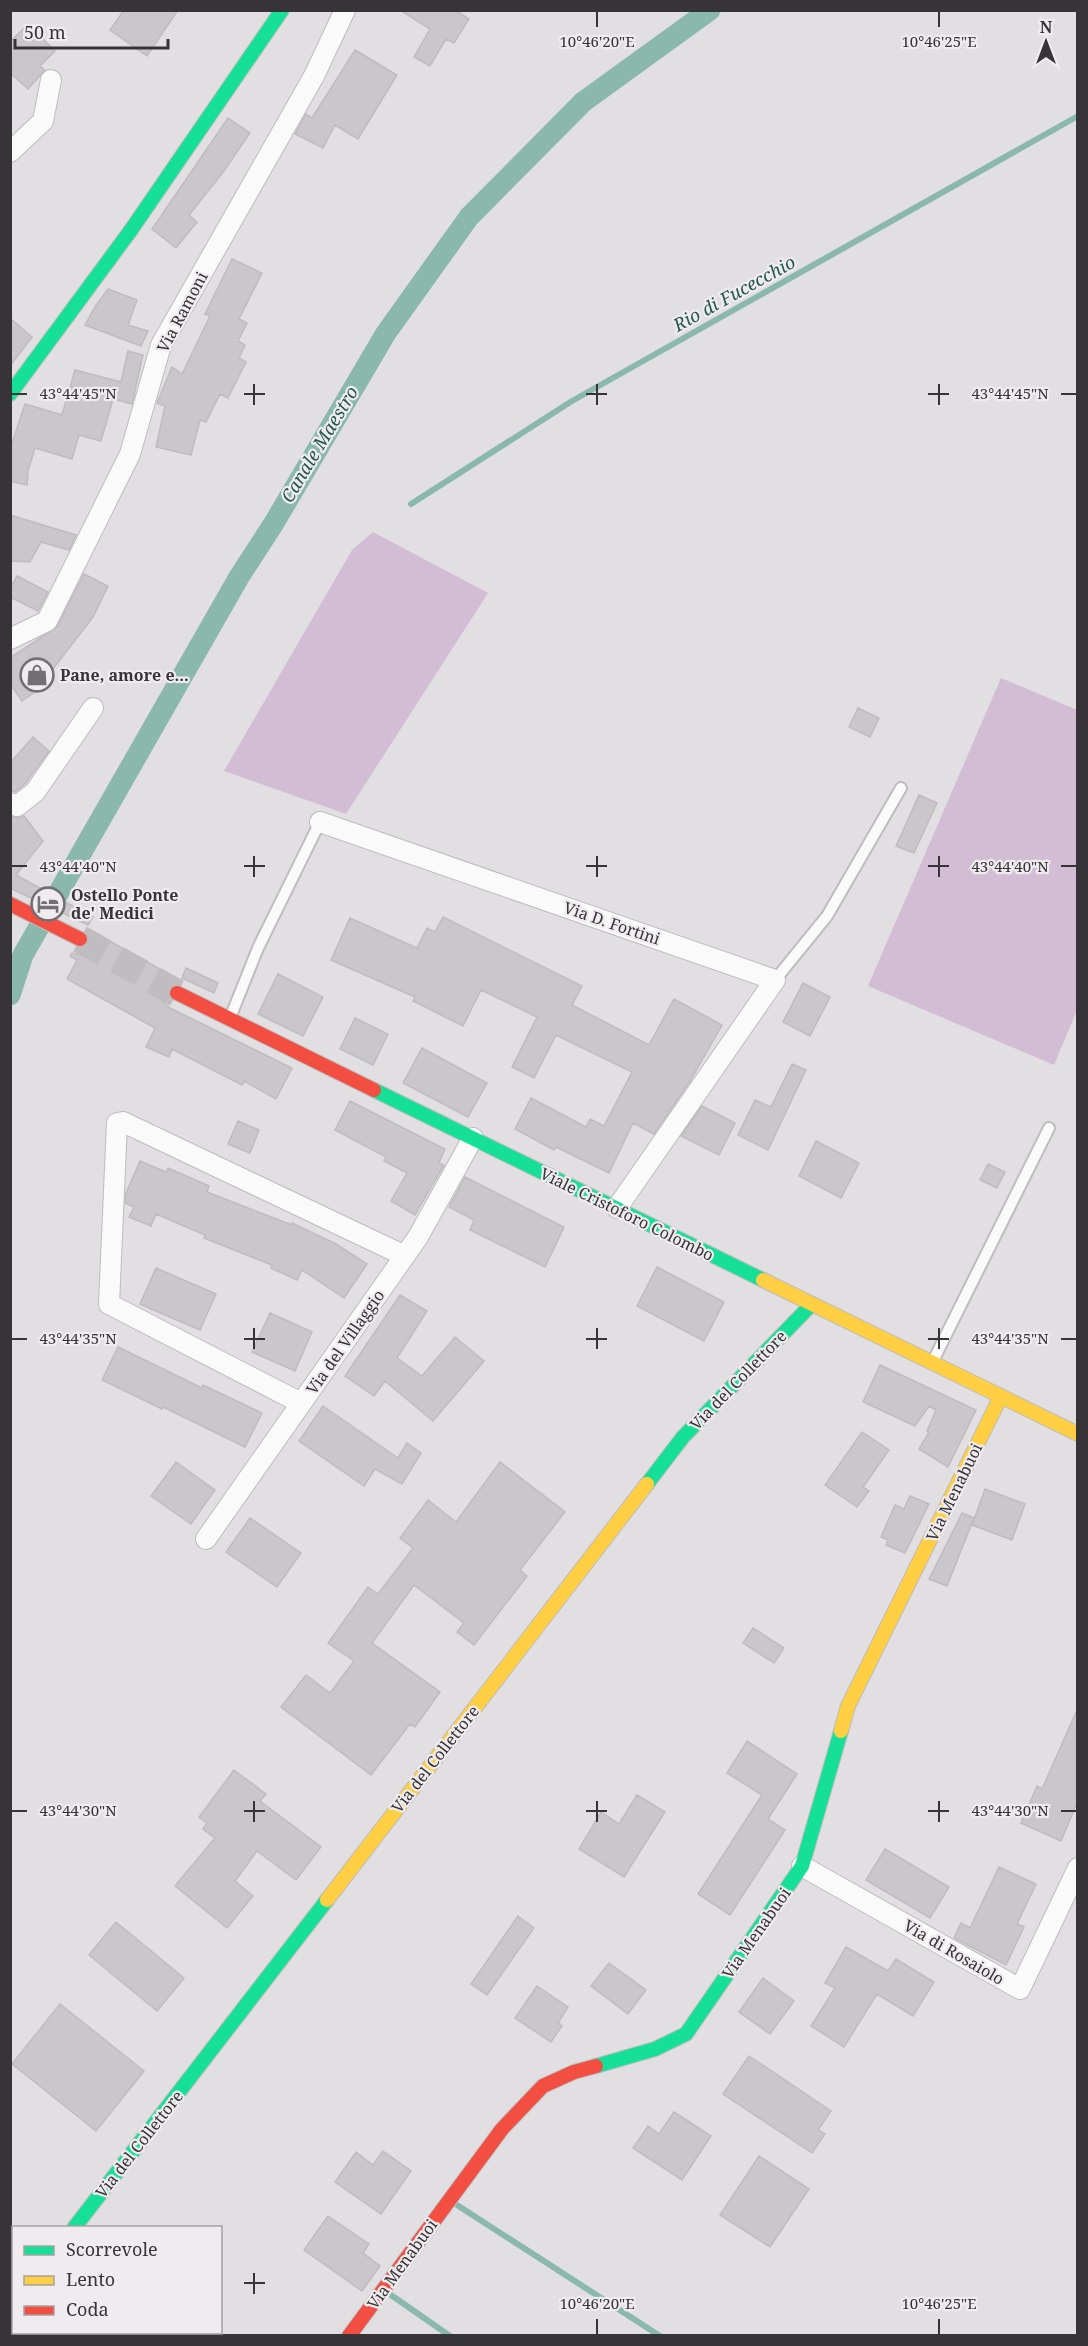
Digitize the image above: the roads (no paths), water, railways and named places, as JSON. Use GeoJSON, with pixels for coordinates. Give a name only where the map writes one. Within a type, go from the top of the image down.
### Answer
{"type":"FeatureCollection","features":[{"type":"Feature","properties":{"kind":"street"},"geometry":{"type":"LineString","coordinates":[[10,394],[131,230],[282,10]]}},
{"type":"Feature","properties":{"kind":"street","name":"Via Ramoni"},"geometry":{"type":"LineString","coordinates":[[10,639],[47,621],[130,454],[161,345],[314,76],[345,10]]}},
{"type":"Feature","properties":{"kind":"street"},"geometry":{"type":"LineString","coordinates":[[10,152],[43,121],[51,80]]}},
{"type":"Feature","properties":{"kind":"street"},"geometry":{"type":"LineString","coordinates":[[10,803],[17,806],[35,792],[93,708]]}},
{"type":"Feature","properties":{"kind":"street","name":"Via D. Fortini"},"geometry":{"type":"LineString","coordinates":[[320,822],[775,980]]}},
{"type":"Feature","properties":{"kind":"street"},"geometry":{"type":"LineString","coordinates":[[10,904],[80,939]]}},
{"type":"Feature","properties":{"kind":"street"},"geometry":{"type":"LineString","coordinates":[[617,1208],[775,980]]}},
{"type":"Feature","properties":{"kind":"street","name":"Viale Cristoforo Colombo"},"geometry":{"type":"LineString","coordinates":[[177,993],[1077,1434]]}},
{"type":"Feature","properties":{"kind":"street"},"geometry":{"type":"LineString","coordinates":[[301,1403],[109,1304],[117,1123],[123,1122],[405,1256]]}},
{"type":"Feature","properties":{"kind":"street","name":"Via del Villaggio"},"geometry":{"type":"LineString","coordinates":[[206,1539],[418,1237],[473,1138]]}},
{"type":"Feature","properties":{"kind":"street","name":"Via del Collettore"},"geometry":{"type":"LineString","coordinates":[[76,2226],[683,1437],[812,1304]]}},
{"type":"Feature","properties":{"kind":"street","name":"Via Menabuoi"},"geometry":{"type":"LineString","coordinates":[[349,2336],[502,2129],[543,2086],[574,2072],[656,2049],[687,2034],[802,1866],[848,1706],[1000,1396]]}},
{"type":"Feature","properties":{"kind":"street","name":"Via di Rosaiolo"},"geometry":{"type":"LineString","coordinates":[[802,1866],[1020,1989],[1077,1868]]}},
{"type":"Feature","properties":{"kind":"lane"},"geometry":{"type":"LineString","coordinates":[[775,980],[827,916],[901,788]]}},
{"type":"Feature","properties":{"kind":"lane","name":"Via D. Fortini"},"geometry":{"type":"LineString","coordinates":[[230,1019],[258,948],[320,822]]}},
{"type":"Feature","properties":{"kind":"lane"},"geometry":{"type":"LineString","coordinates":[[932,1363],[1049,1128]]}},
{"type":"Feature","properties":{"kind":"waterway","name":"Canale Maestro"},"geometry":{"type":"LineString","coordinates":[[10,995],[23,955],[239,577],[274,523],[386,333],[469,217],[583,102],[710,10]]}},
{"type":"Feature","properties":{"kind":"waterway","name":"Rio di Fucecchio"},"geometry":{"type":"LineString","coordinates":[[411,504],[572,401],[1078,116]]}},
{"type":"Feature","properties":{"kind":"waterway"},"geometry":{"type":"LineString","coordinates":[[457,2205],[660,2336]]}},
{"type":"Feature","properties":{"kind":"waterway"},"geometry":{"type":"LineString","coordinates":[[391,2295],[450,2336]]}},
{"type":"Feature","properties":{"kind":"tunnel"},"geometry":{"type":"LineString","coordinates":[[80,939],[177,993]]}},
{"type":"Feature","properties":{"kind":"place","name":"Pane, amore e..."},"geometry":{"type":"Point","coordinates":[37,675]}},
{"type":"Feature","properties":{"kind":"place","name":"Ostello Ponte de' Medici"},"geometry":{"type":"Point","coordinates":[48,904]}}]}
